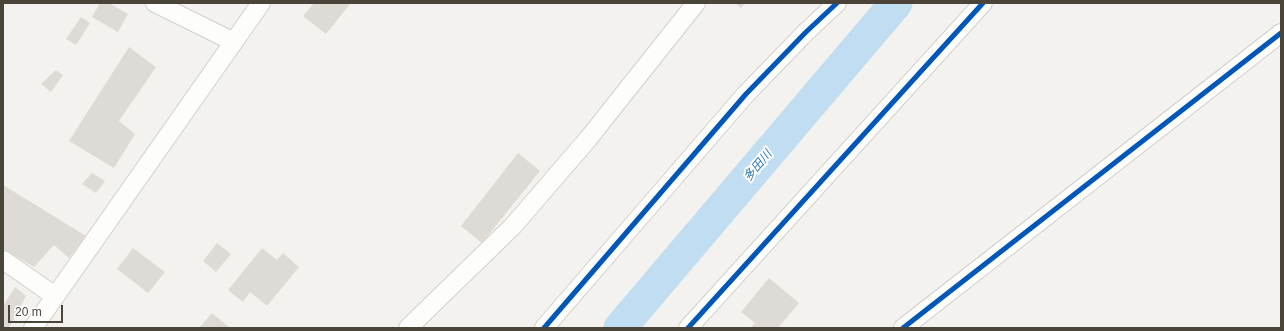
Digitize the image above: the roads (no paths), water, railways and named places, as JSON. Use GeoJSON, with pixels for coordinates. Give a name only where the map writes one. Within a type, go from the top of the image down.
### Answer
{"type":"FeatureCollection","features":[{"type":"Feature","properties":{"kind":"street"},"geometry":{"type":"LineString","coordinates":[[155,3],[234,42]]}},
{"type":"Feature","properties":{"kind":"street"},"geometry":{"type":"LineString","coordinates":[[40,326],[55,296],[261,3]]}},
{"type":"Feature","properties":{"kind":"street"},"geometry":{"type":"LineString","coordinates":[[408,328],[513,226],[588,140],[696,3]]}},
{"type":"Feature","properties":{"kind":"street"},"geometry":{"type":"LineString","coordinates":[[544,328],[746,94],[806,32],[837,3]]}},
{"type":"Feature","properties":{"kind":"street"},"geometry":{"type":"LineString","coordinates":[[688,328],[983,3]]}},
{"type":"Feature","properties":{"kind":"street"},"geometry":{"type":"LineString","coordinates":[[903,328],[1281,33]]}},
{"type":"Feature","properties":{"kind":"street"},"geometry":{"type":"LineString","coordinates":[[3,260],[55,296]]}},
{"type":"Feature","properties":{"kind":"waterway","name":"多田川"},"geometry":{"type":"LineString","coordinates":[[620,328],[896,3]]}}]}
